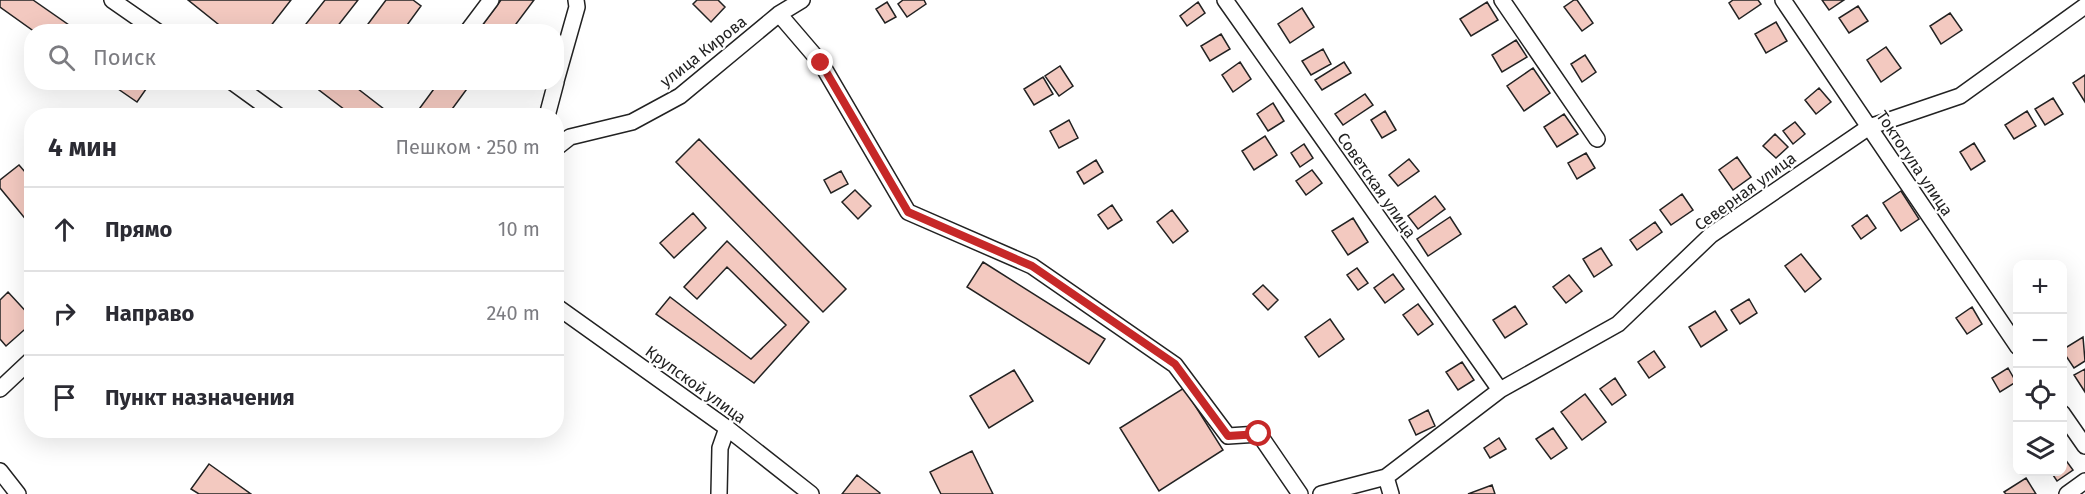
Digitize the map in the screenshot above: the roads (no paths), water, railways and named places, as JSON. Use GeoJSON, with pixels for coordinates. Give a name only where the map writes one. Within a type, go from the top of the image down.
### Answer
{"type":"FeatureCollection","features":[{"type":"Feature","properties":{"kind":"street"},"geometry":{"type":"LineString","coordinates":[[112,0],[146,24]]}},
{"type":"Feature","properties":{"kind":"street"},"geometry":{"type":"LineString","coordinates":[[473,24],[491,0]]}},
{"type":"Feature","properties":{"kind":"street"},"geometry":{"type":"LineString","coordinates":[[564,53],[577,7],[576,0]]}},
{"type":"Feature","properties":{"kind":"street","name":"улица Кирова"},"geometry":{"type":"LineString","coordinates":[[564,142],[570,137],[632,122],[680,96],[779,14],[802,0]]}},
{"type":"Feature","properties":{"kind":"street","name":"Советская улица"},"geometry":{"type":"LineString","coordinates":[[1225,0],[1500,390]]}},
{"type":"Feature","properties":{"kind":"street"},"geometry":{"type":"LineString","coordinates":[[1502,0],[1597,139]]}},
{"type":"Feature","properties":{"kind":"street","name":"Токтогула улица"},"geometry":{"type":"LineString","coordinates":[[1783,0],[2013,339]]}},
{"type":"Feature","properties":{"kind":"street","name":"Северная улица"},"geometry":{"type":"LineString","coordinates":[[1386,477],[1500,390],[1618,324],[1711,235],[1869,127],[1960,96],[2085,6]]}},
{"type":"Feature","properties":{"kind":"street"},"geometry":{"type":"LineString","coordinates":[[779,14],[821,63],[908,212],[1032,266],[1175,364],[1228,436],[1259,434],[1300,494]]}},
{"type":"Feature","properties":{"kind":"street"},"geometry":{"type":"LineString","coordinates":[[243,90],[268,108]]}},
{"type":"Feature","properties":{"kind":"street"},"geometry":{"type":"LineString","coordinates":[[549,108],[554,90]]}},
{"type":"Feature","properties":{"kind":"street","name":"Крупской улица"},"geometry":{"type":"LineString","coordinates":[[564,312],[728,428],[811,494]]}},
{"type":"Feature","properties":{"kind":"street"},"geometry":{"type":"LineString","coordinates":[[0,389],[24,366]]}},
{"type":"Feature","properties":{"kind":"street"},"geometry":{"type":"LineString","coordinates":[[2067,420],[2085,446]]}},
{"type":"Feature","properties":{"kind":"street"},"geometry":{"type":"LineString","coordinates":[[719,494],[720,448],[728,428]]}},
{"type":"Feature","properties":{"kind":"street"},"geometry":{"type":"LineString","coordinates":[[0,471],[18,494]]}},
{"type":"Feature","properties":{"kind":"street"},"geometry":{"type":"LineString","coordinates":[[1321,494],[1386,477],[1391,494]]}},
{"type":"Feature","properties":{"kind":"street"},"geometry":{"type":"LineString","coordinates":[[2067,494],[2085,481]]}}]}
